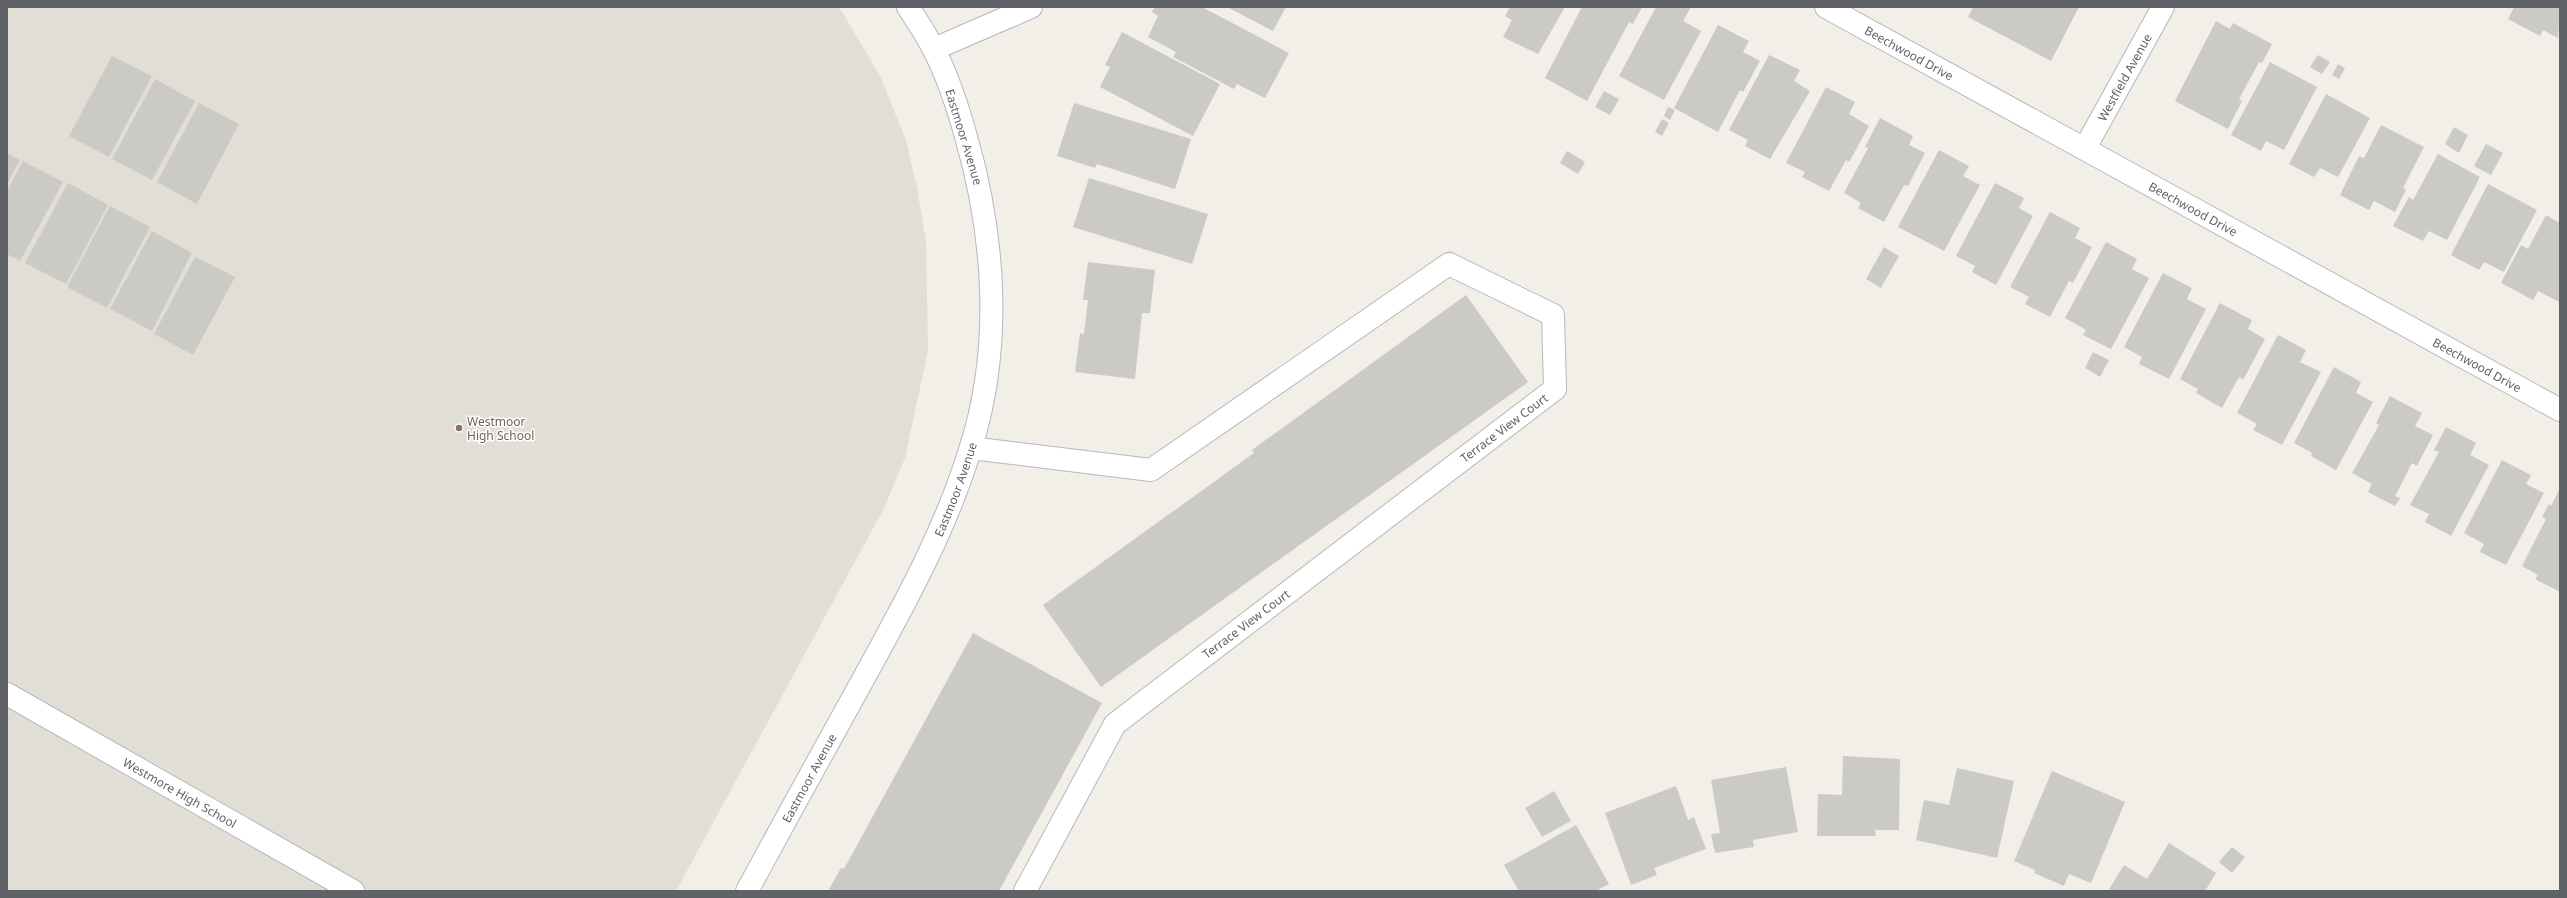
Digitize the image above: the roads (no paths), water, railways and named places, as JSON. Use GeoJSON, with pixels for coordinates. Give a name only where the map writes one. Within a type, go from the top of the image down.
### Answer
{"type":"FeatureCollection","features":[{"type":"Feature","properties":{"kind":"street","name":"Eastmoor Avenue"},"geometry":{"type":"LineString","coordinates":[[747,891],[920,575],[948,514],[971,448],[987,377],[992,308],[988,238],[976,170],[958,109],[934,49],[908,7]]}},
{"type":"Feature","properties":{"kind":"street"},"geometry":{"type":"LineString","coordinates":[[934,49],[1031,7]]}},
{"type":"Feature","properties":{"kind":"street","name":"Beechwood Drive"},"geometry":{"type":"LineString","coordinates":[[1826,7],[2560,410]]}},
{"type":"Feature","properties":{"kind":"street","name":"Westfield Avenue"},"geometry":{"type":"LineString","coordinates":[[2085,148],[2163,7]]}},
{"type":"Feature","properties":{"kind":"street","name":"Terrace View Court"},"geometry":{"type":"LineString","coordinates":[[971,448],[1151,470],[1449,264],[1553,315],[1555,389],[1115,724],[1025,891]]}},
{"type":"Feature","properties":{"kind":"street","name":"Westmore High School"},"geometry":{"type":"LineString","coordinates":[[7,694],[353,891]]}},
{"type":"Feature","properties":{"kind":"place","name":"Westmoor High School"},"geometry":{"type":"Point","coordinates":[459,428]}}]}
